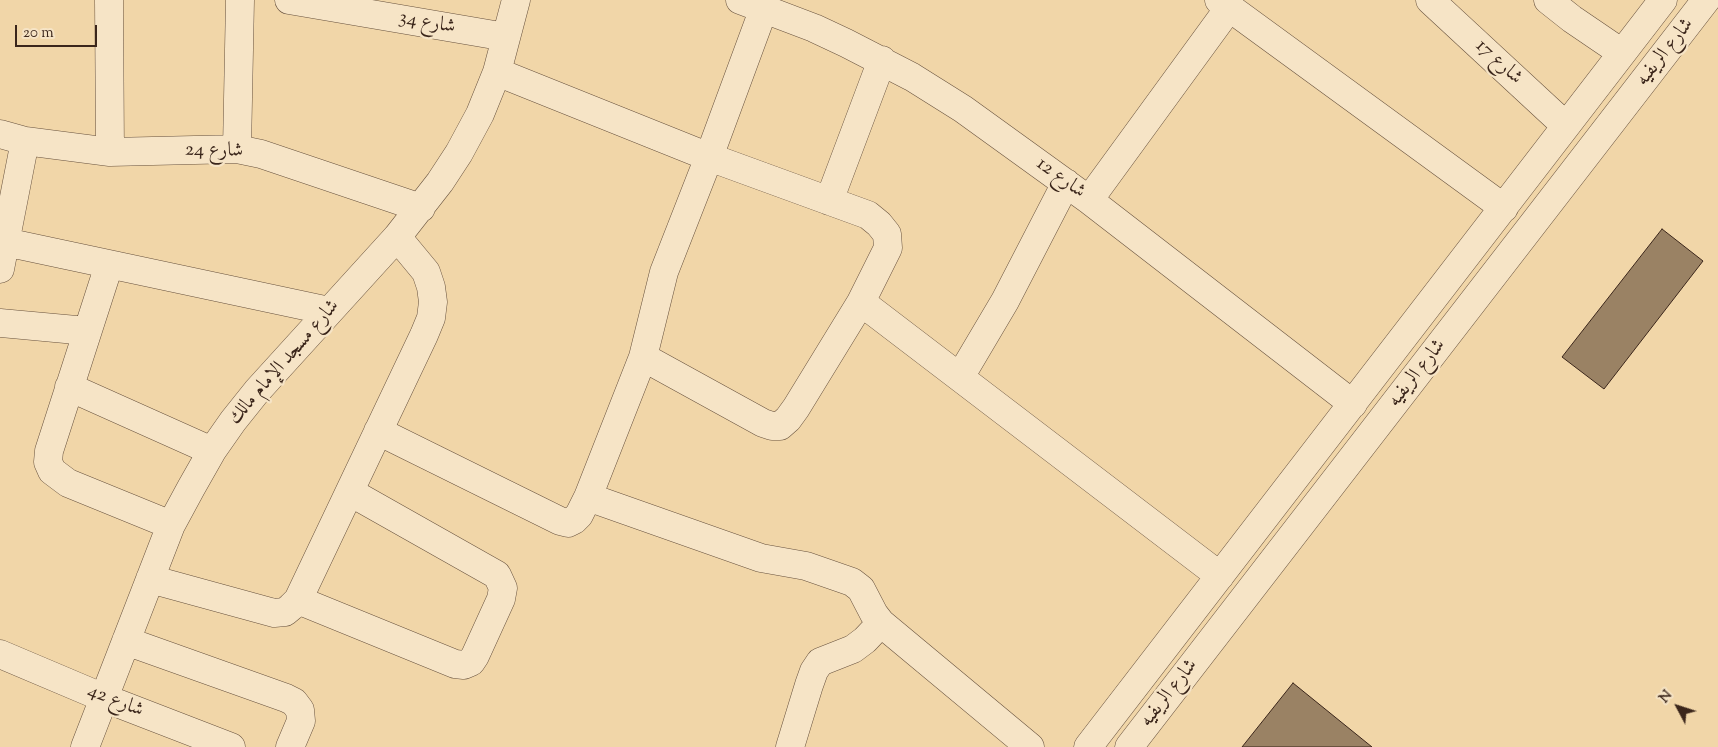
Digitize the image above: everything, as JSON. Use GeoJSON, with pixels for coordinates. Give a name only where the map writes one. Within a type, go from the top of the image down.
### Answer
{"type":"FeatureCollection","features":[{"type":"Feature","properties":{"kind":"street"},"geometry":{"type":"LineString","coordinates":[[109,0],[110,152]]}},
{"type":"Feature","properties":{"kind":"street"},"geometry":{"type":"LineString","coordinates":[[237,149],[240,0]]}},
{"type":"Feature","properties":{"kind":"street","name":"شارع 34"},"geometry":{"type":"LineString","coordinates":[[288,0],[506,37]]}},
{"type":"Feature","properties":{"kind":"street","name":"شارع مسجد الإمام مالك"},"geometry":{"type":"LineString","coordinates":[[85,747],[171,526],[212,451],[233,420],[257,391],[421,208],[459,154],[480,114],[497,72],[516,0]]}},
{"type":"Feature","properties":{"kind":"street","name":"شارع 17"},"geometry":{"type":"LineString","coordinates":[[1430,0],[1566,126]]}},
{"type":"Feature","properties":{"kind":"street"},"geometry":{"type":"LineString","coordinates":[[1548,0],[1622,53]]}},
{"type":"Feature","properties":{"kind":"street","name":"شارع الريفيه"},"geometry":{"type":"LineString","coordinates":[[1088,747],[1663,0]]}},
{"type":"Feature","properties":{"kind":"street","name":"شارع الريفيه"},"geometry":{"type":"LineString","coordinates":[[1140,743],[1706,0]]}},
{"type":"Feature","properties":{"kind":"street"},"geometry":{"type":"LineString","coordinates":[[378,431],[560,521],[568,522],[574,520],[579,515],[588,497],[643,357],[664,272],[710,157],[752,4]]}},
{"type":"Feature","properties":{"kind":"street","name":"شارع 12"},"geometry":{"type":"LineString","coordinates":[[752,4],[814,28],[882,60],[963,109],[1089,200],[1353,404]]}},
{"type":"Feature","properties":{"kind":"street"},"geometry":{"type":"LineString","coordinates":[[1089,200],[1224,4],[1504,208]]}},
{"type":"Feature","properties":{"kind":"street"},"geometry":{"type":"LineString","coordinates":[[829,201],[882,60]]}},
{"type":"Feature","properties":{"kind":"street"},"geometry":{"type":"LineString","coordinates":[[497,72],[710,157],[868,215],[887,234],[888,248],[861,302],[796,408],[780,426],[763,423],[643,357]]}},
{"type":"Feature","properties":{"kind":"street"},"geometry":{"type":"LineString","coordinates":[[0,270],[5,242],[12,138]]}},
{"type":"Feature","properties":{"kind":"street","name":"شارع 24"},"geometry":{"type":"LineString","coordinates":[[12,138],[110,152],[237,149],[260,154],[421,208]]}},
{"type":"Feature","properties":{"kind":"street"},"geometry":{"type":"LineString","coordinates":[[960,377],[1005,301],[1066,183]]}},
{"type":"Feature","properties":{"kind":"street"},"geometry":{"type":"LineString","coordinates":[[150,578],[274,613],[284,612],[298,600],[431,318],[433,302],[426,272],[396,238]]}},
{"type":"Feature","properties":{"kind":"street"},"geometry":{"type":"LineString","coordinates":[[5,242],[329,311]]}},
{"type":"Feature","properties":{"kind":"street"},"geometry":{"type":"LineString","coordinates":[[109,265],[49,451],[48,462],[52,471],[68,483],[171,526]]}},
{"type":"Feature","properties":{"kind":"street"},"geometry":{"type":"LineString","coordinates":[[861,302],[1220,576]]}},
{"type":"Feature","properties":{"kind":"street"},"geometry":{"type":"LineString","coordinates":[[0,323],[87,331]]}},
{"type":"Feature","properties":{"kind":"street"},"geometry":{"type":"LineString","coordinates":[[69,387],[212,451]]}},
{"type":"Feature","properties":{"kind":"street"},"geometry":{"type":"LineString","coordinates":[[298,600],[455,664],[464,665],[471,662],[475,656],[501,598],[503,588],[497,575],[350,492]]}},
{"type":"Feature","properties":{"kind":"street"},"geometry":{"type":"LineString","coordinates":[[588,497],[761,558],[806,566],[852,582],[861,589],[881,623],[1030,747]]}},
{"type":"Feature","properties":{"kind":"street"},"geometry":{"type":"LineString","coordinates":[[790,747],[809,685],[814,671],[820,662],[853,649],[865,640],[881,623]]}},
{"type":"Feature","properties":{"kind":"street"},"geometry":{"type":"LineString","coordinates":[[126,641],[294,702],[300,710],[301,721],[290,747]]}},
{"type":"Feature","properties":{"kind":"street","name":"شارع 42"},"geometry":{"type":"LineString","coordinates":[[0,654],[104,698],[232,747]]}},
{"type":"Feature","properties":{"kind":"building"},"geometry":{"type":"Polygon","coordinates":[[[1662,229],[1703,261],[1604,389],[1562,357],[1662,229]]]}},
{"type":"Feature","properties":{"kind":"building"},"geometry":{"type":"Polygon","coordinates":[[[1293,683],[1372,747],[1242,747],[1293,683]]]}}]}
